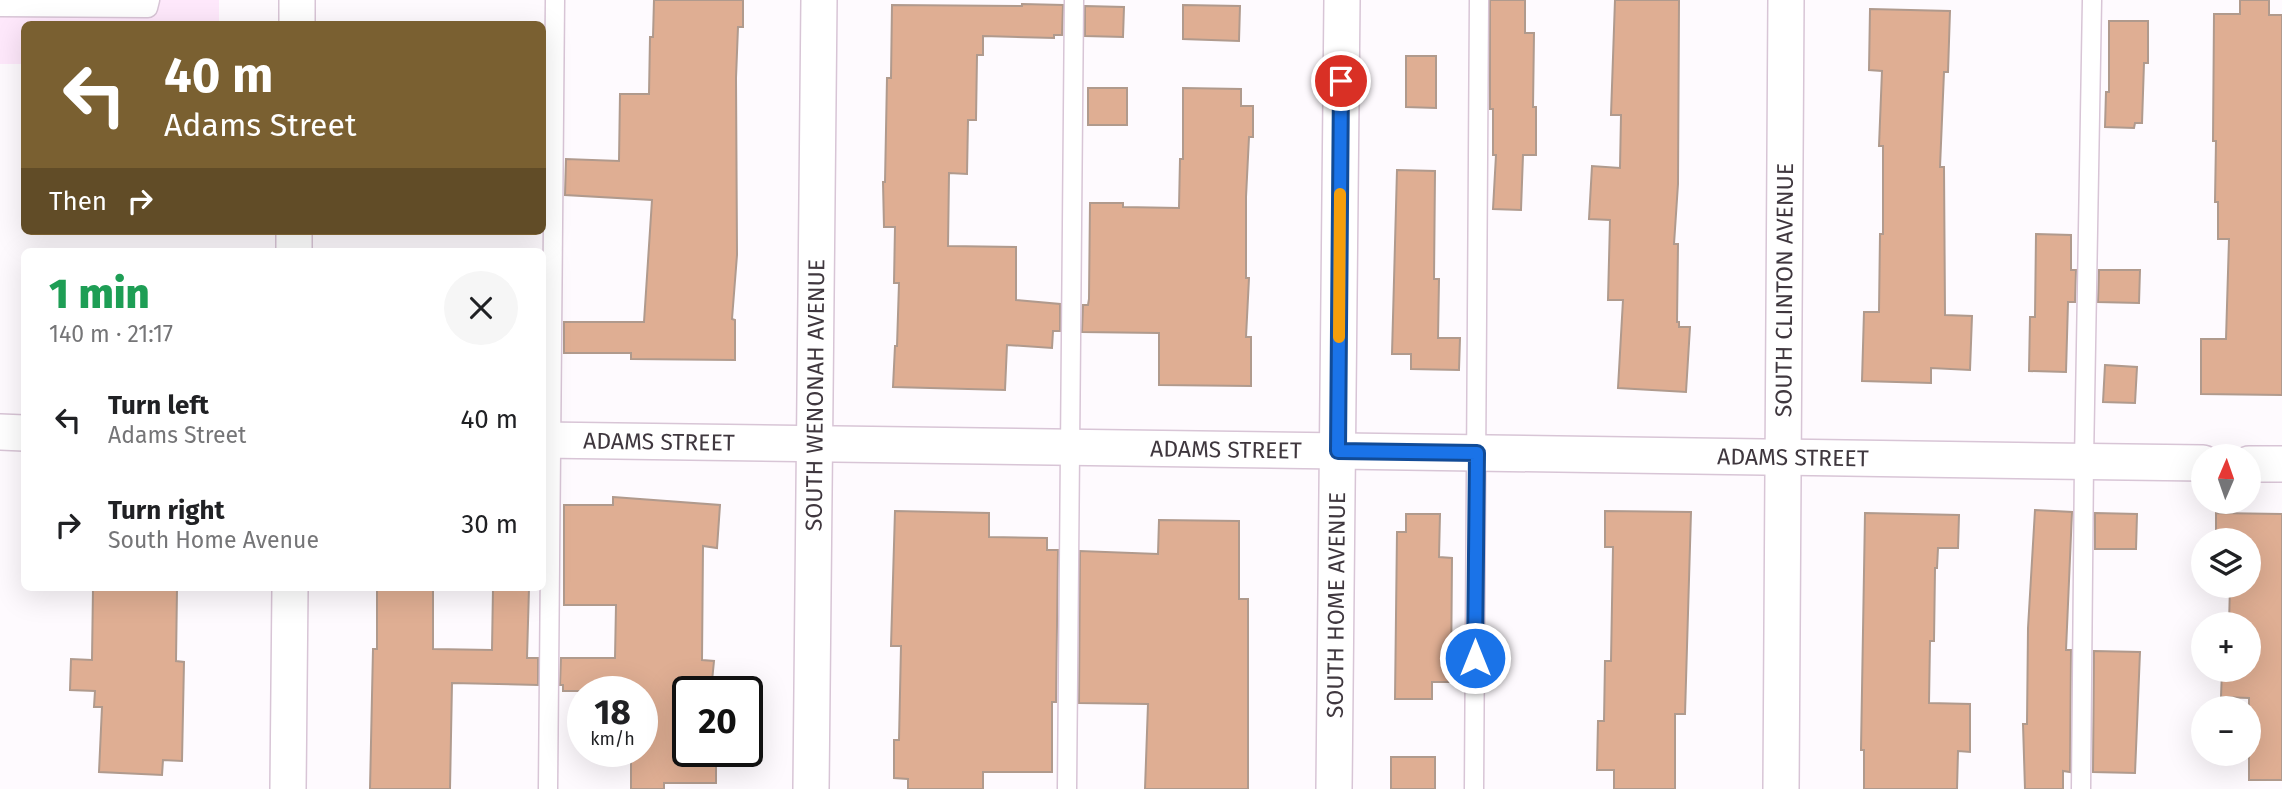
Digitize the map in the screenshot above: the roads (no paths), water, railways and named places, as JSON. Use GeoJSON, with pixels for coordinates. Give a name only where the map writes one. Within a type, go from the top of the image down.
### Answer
{"type":"FeatureCollection","features":[{"type":"Feature","properties":{"kind":"street"},"geometry":{"type":"LineString","coordinates":[[296,21],[297,0]]}},
{"type":"Feature","properties":{"kind":"street","name":"SOUTH WENONAH AVENUE"},"geometry":{"type":"LineString","coordinates":[[811,789],[819,0]]}},
{"type":"Feature","properties":{"kind":"street","name":"SOUTH HOME AVENUE"},"geometry":{"type":"LineString","coordinates":[[1334,789],[1342,0]]}},
{"type":"Feature","properties":{"kind":"street","name":"SOUTH CLINTON AVENUE"},"geometry":{"type":"LineString","coordinates":[[1781,789],[1786,0]]}},
{"type":"Feature","properties":{"kind":"street"},"geometry":{"type":"LineString","coordinates":[[0,432],[21,433]]}},
{"type":"Feature","properties":{"kind":"street","name":"ADAMS STREET"},"geometry":{"type":"LineString","coordinates":[[547,440],[2191,463]]}},
{"type":"Feature","properties":{"kind":"street"},"geometry":{"type":"LineString","coordinates":[[2261,464],[2282,464]]}},
{"type":"Feature","properties":{"kind":"street"},"geometry":{"type":"LineString","coordinates":[[288,789],[290,591]]}},
{"type":"Feature","properties":{"kind":"lane"},"geometry":{"type":"LineString","coordinates":[[0,7],[148,8],[150,0]]}},
{"type":"Feature","properties":{"kind":"lane"},"geometry":{"type":"LineString","coordinates":[[548,789],[547,440],[555,0]]}},
{"type":"Feature","properties":{"kind":"lane"},"geometry":{"type":"LineString","coordinates":[[1067,789],[1074,0]]}},
{"type":"Feature","properties":{"kind":"lane"},"geometry":{"type":"LineString","coordinates":[[1474,789],[1479,0]]}},
{"type":"Feature","properties":{"kind":"lane"},"geometry":{"type":"LineString","coordinates":[[2081,789],[2092,0]]}}]}
